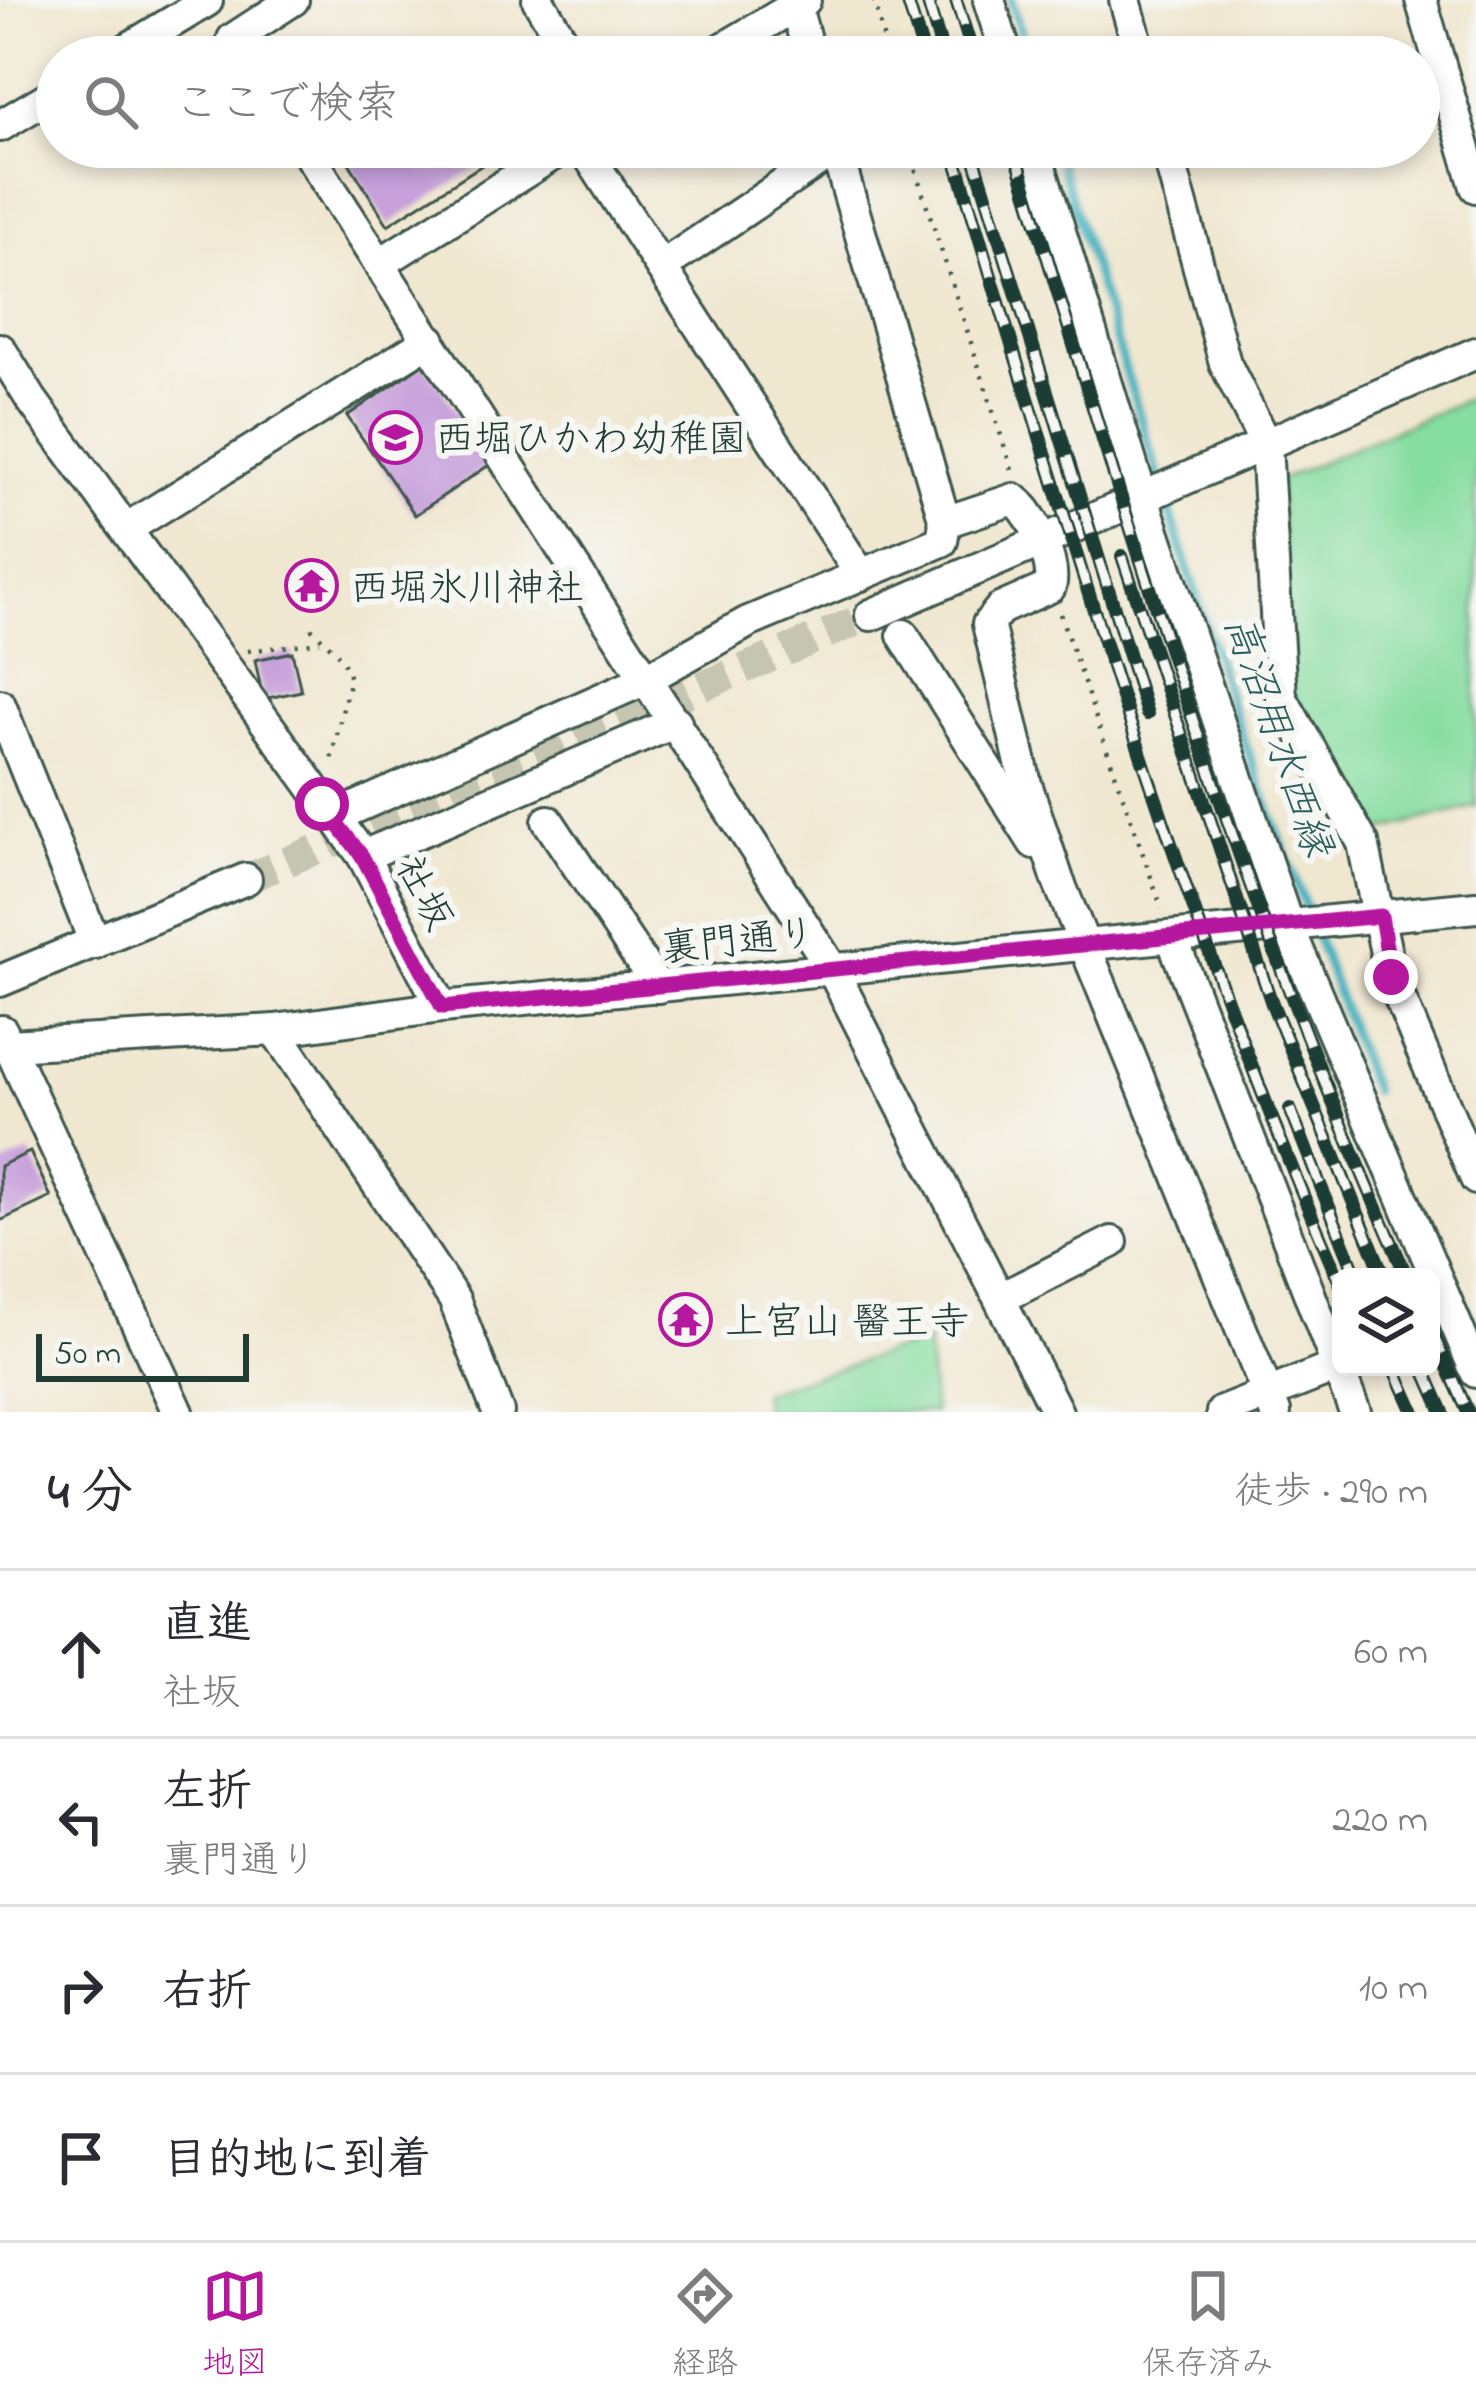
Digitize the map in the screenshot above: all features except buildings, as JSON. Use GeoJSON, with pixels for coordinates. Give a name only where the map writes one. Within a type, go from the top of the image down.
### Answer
{"type":"FeatureCollection","features":[{"type":"Feature","properties":{"kind":"street"},"geometry":{"type":"LineString","coordinates":[[148,36],[207,0],[230,36]]}},
{"type":"Feature","properties":{"kind":"street"},"geometry":{"type":"LineString","coordinates":[[252,36],[293,0]]}},
{"type":"Feature","properties":{"kind":"street"},"geometry":{"type":"LineString","coordinates":[[538,0],[559,36]]}},
{"type":"Feature","properties":{"kind":"street"},"geometry":{"type":"LineString","coordinates":[[989,0],[1000,36]]}},
{"type":"Feature","properties":{"kind":"street"},"geometry":{"type":"LineString","coordinates":[[1125,0],[1135,36]]}},
{"type":"Feature","properties":{"kind":"street"},"geometry":{"type":"LineString","coordinates":[[1421,0],[1432,36]]}},
{"type":"Feature","properties":{"kind":"street"},"geometry":{"type":"LineString","coordinates":[[742,36],[798,1],[806,36]]}},
{"type":"Feature","properties":{"kind":"street"},"geometry":{"type":"LineString","coordinates":[[1440,65],[1476,187]]}},
{"type":"Feature","properties":{"kind":"street"},"geometry":{"type":"LineString","coordinates":[[0,127],[36,105]]}},
{"type":"Feature","properties":{"kind":"street"},"geometry":{"type":"LineString","coordinates":[[318,168],[831,968],[1057,1412]]}},
{"type":"Feature","properties":{"kind":"street"},"geometry":{"type":"LineString","coordinates":[[381,262],[531,168]]}},
{"type":"Feature","properties":{"kind":"street"},"geometry":{"type":"LineString","coordinates":[[597,168],[861,575]]}},
{"type":"Feature","properties":{"kind":"street"},"geometry":{"type":"LineString","coordinates":[[661,267],[807,168]]}},
{"type":"Feature","properties":{"kind":"street"},"geometry":{"type":"LineString","coordinates":[[328,811],[646,679],[748,622],[942,541],[945,522],[842,168]]}},
{"type":"Feature","properties":{"kind":"street"},"geometry":{"type":"LineString","coordinates":[[1041,168],[1302,925],[1476,1372]]}},
{"type":"Feature","properties":{"kind":"street"},"geometry":{"type":"LineString","coordinates":[[1172,168],[1226,364],[1266,446],[1276,676],[1281,697],[1363,843],[1391,977],[1476,1179]]}},
{"type":"Feature","properties":{"kind":"street"},"geometry":{"type":"LineString","coordinates":[[126,529],[430,340]]}},
{"type":"Feature","properties":{"kind":"street","name":"社坂"},"geometry":{"type":"LineString","coordinates":[[0,349],[214,656],[362,856],[442,1007]]}},
{"type":"Feature","properties":{"kind":"street"},"geometry":{"type":"LineString","coordinates":[[871,615],[1476,353]]}},
{"type":"Feature","properties":{"kind":"street"},"geometry":{"type":"LineString","coordinates":[[945,522],[1000,501],[1022,505],[1051,566],[1050,587],[1000,609],[988,632],[1058,880]]}},
{"type":"Feature","properties":{"kind":"street"},"geometry":{"type":"LineString","coordinates":[[903,635],[1058,880],[1271,1403]]}},
{"type":"Feature","properties":{"kind":"street"},"geometry":{"type":"LineString","coordinates":[[0,705],[95,943]]}},
{"type":"Feature","properties":{"kind":"street"},"geometry":{"type":"LineString","coordinates":[[362,856],[676,722]]}},
{"type":"Feature","properties":{"kind":"street"},"geometry":{"type":"LineString","coordinates":[[548,821],[658,987]]}},
{"type":"Feature","properties":{"kind":"street"},"geometry":{"type":"LineString","coordinates":[[0,982],[246,879]]}},
{"type":"Feature","properties":{"kind":"street","name":"裏門通り"},"geometry":{"type":"LineString","coordinates":[[4,1036],[32,1048],[275,1030],[442,1007],[1476,908]]}},
{"type":"Feature","properties":{"kind":"street"},"geometry":{"type":"LineString","coordinates":[[1172,938],[1332,1351]]}},
{"type":"Feature","properties":{"kind":"street"},"geometry":{"type":"LineString","coordinates":[[275,1030],[454,1299],[498,1412]]}},
{"type":"Feature","properties":{"kind":"street"},"geometry":{"type":"LineString","coordinates":[[4,1036],[178,1412]]}},
{"type":"Feature","properties":{"kind":"street"},"geometry":{"type":"LineString","coordinates":[[1001,1298],[1112,1242]]}},
{"type":"Feature","properties":{"kind":"street"},"geometry":{"type":"LineString","coordinates":[[1222,1412],[1271,1403],[1332,1370]]}},
{"type":"Feature","properties":{"kind":"street"},"geometry":{"type":"LineString","coordinates":[[1341,1376],[1355,1412]]}},
{"type":"Feature","properties":{"kind":"path"},"geometry":{"type":"LineString","coordinates":[[874,0],[883,36]]}},
{"type":"Feature","properties":{"kind":"path"},"geometry":{"type":"LineString","coordinates":[[915,168],[1022,505]]}},
{"type":"Feature","properties":{"kind":"path"},"geometry":{"type":"LineString","coordinates":[[1050,587],[1172,938]]}},
{"type":"Feature","properties":{"kind":"path"},"geometry":{"type":"LineString","coordinates":[[311,628],[320,642],[341,657],[350,678],[331,759],[332,776],[343,791],[328,811]]}},
{"type":"Feature","properties":{"kind":"path"},"geometry":{"type":"LineString","coordinates":[[214,656],[320,642]]}},
{"type":"Feature","properties":{"kind":"green space"},"geometry":{"type":"Polygon","coordinates":[[[1476,395],[1476,806],[1377,832],[1291,693],[1279,480],[1476,395]]]}},
{"type":"Feature","properties":{"kind":"green space"},"geometry":{"type":"Polygon","coordinates":[[[927,1340],[934,1412],[765,1412],[761,1393],[927,1340]]]}},
{"type":"Feature","properties":{"kind":"waterway","name":"高沼用水西縁"},"geometry":{"type":"LineString","coordinates":[[1011,0],[1022,36]]}},
{"type":"Feature","properties":{"kind":"waterway","name":"高沼用水西縁"},"geometry":{"type":"LineString","coordinates":[[1062,168],[1230,702],[1373,1091]]}},
{"type":"Feature","properties":{"kind":"waterway","name":"高沼用水西縁"},"geometry":{"type":"LineString","coordinates":[[1436,1239],[1476,1332]]}},
{"type":"Feature","properties":{"kind":"tunnel"},"geometry":{"type":"LineString","coordinates":[[246,879],[871,615]]}},
{"type":"Feature","properties":{"kind":"railway"},"geometry":{"type":"LineString","coordinates":[[907,0],[918,36]]}},
{"type":"Feature","properties":{"kind":"railway"},"geometry":{"type":"LineString","coordinates":[[927,0],[938,36]]}},
{"type":"Feature","properties":{"kind":"railway"},"geometry":{"type":"LineString","coordinates":[[956,0],[967,36]]}},
{"type":"Feature","properties":{"kind":"railway"},"geometry":{"type":"LineString","coordinates":[[958,168],[1084,578],[1178,864],[1334,1268]]}},
{"type":"Feature","properties":{"kind":"railway"},"geometry":{"type":"LineString","coordinates":[[978,168],[1147,714]]}},
{"type":"Feature","properties":{"kind":"railway"},"geometry":{"type":"LineString","coordinates":[[1020,168],[1146,576],[1241,860],[1348,1140],[1403,1268]]}},
{"type":"Feature","properties":{"kind":"railway"},"geometry":{"type":"LineString","coordinates":[[1122,556],[1271,1001],[1380,1268]]}},
{"type":"Feature","properties":{"kind":"railway"},"geometry":{"type":"LineString","coordinates":[[1290,1109],[1353,1268]]}},
{"type":"Feature","properties":{"kind":"railway"},"geometry":{"type":"LineString","coordinates":[[1440,1350],[1468,1412]]}},
{"type":"Feature","properties":{"kind":"railway"},"geometry":{"type":"LineString","coordinates":[[1398,1376],[1414,1412]]}},
{"type":"Feature","properties":{"kind":"railway"},"geometry":{"type":"LineString","coordinates":[[1427,1376],[1443,1412]]}},
{"type":"Feature","properties":{"kind":"place","name":"西堀ひかわ幼稚園"},"geometry":{"type":"Point","coordinates":[396,437]}},
{"type":"Feature","properties":{"kind":"place","name":"西堀氷川神社"},"geometry":{"type":"Point","coordinates":[311,586]}},
{"type":"Feature","properties":{"kind":"place","name":"上宮山 醫王寺"},"geometry":{"type":"Point","coordinates":[686,1320]}},
{"type":"Feature","properties":{"kind":"route"},"geometry":{"type":"LineString","coordinates":[[322,804],[362,856],[442,1007],[1381,916],[1391,977]]}}]}
